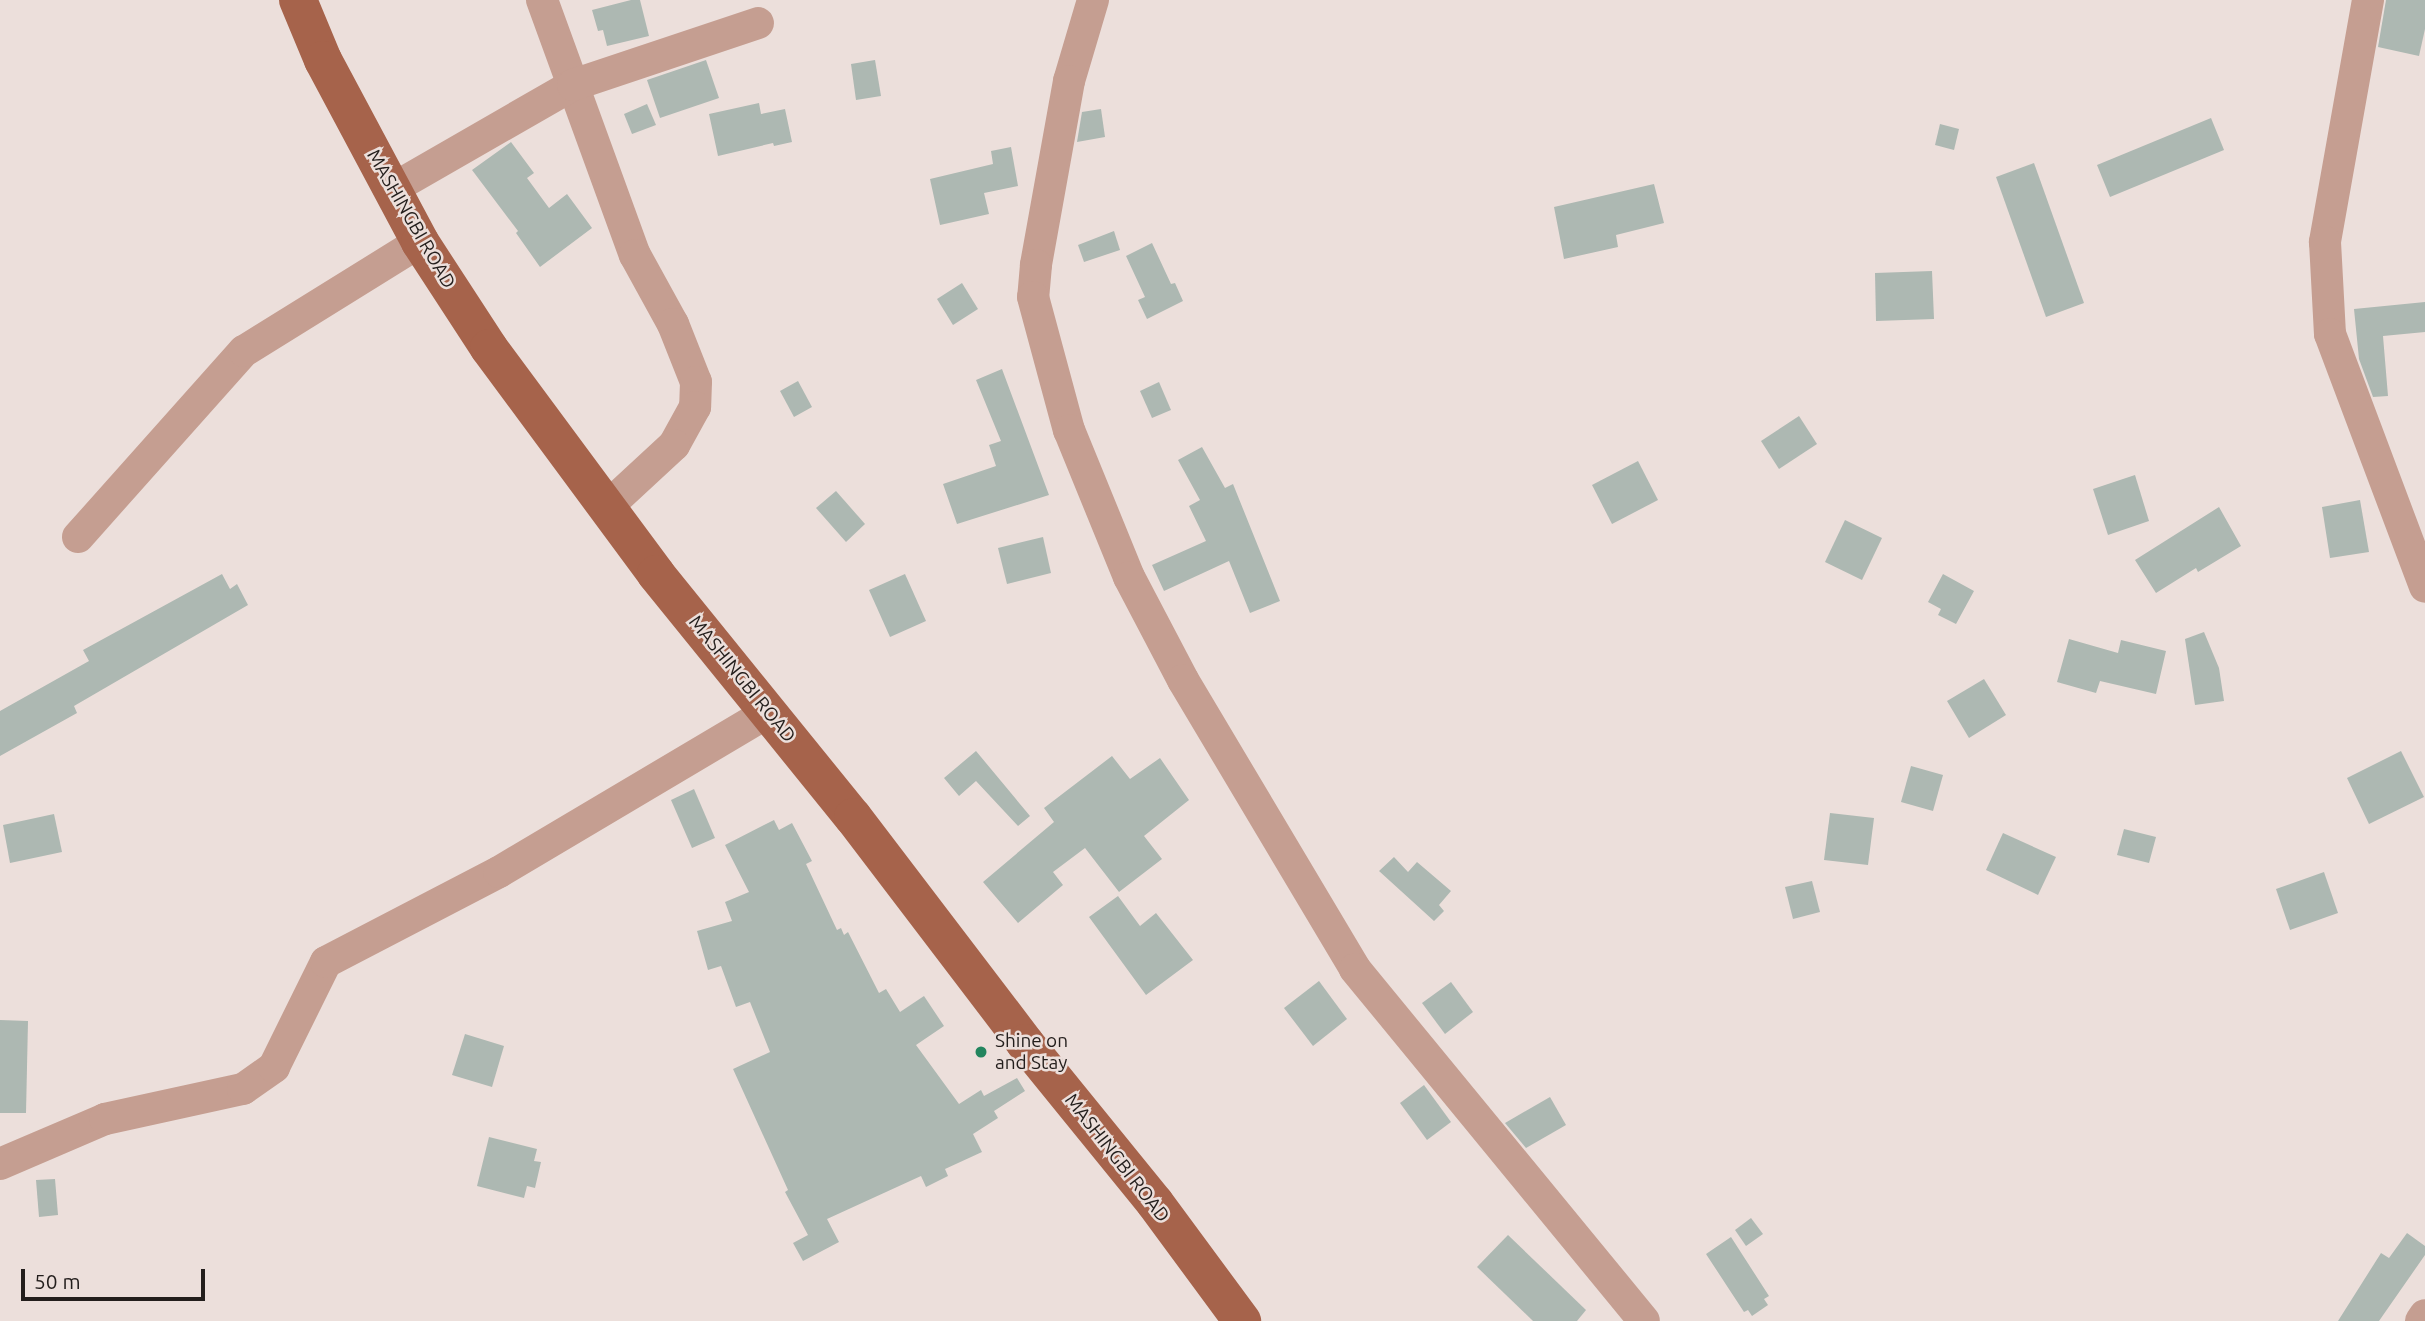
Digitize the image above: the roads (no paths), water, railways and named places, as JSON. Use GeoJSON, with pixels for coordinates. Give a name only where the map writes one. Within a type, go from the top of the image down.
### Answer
{"type":"FeatureCollection","features":[{"type":"Feature","properties":{"kind":"main road","name":"MASHINGBI ROAD"},"geometry":{"type":"LineString","coordinates":[[298,0],[323,60],[391,190],[420,242],[489,348],[656,574],[769,712],[1025,1042],[1155,1203],[1242,1321]]}},
{"type":"Feature","properties":{"kind":"street"},"geometry":{"type":"LineString","coordinates":[[542,0],[635,256],[673,324],[696,382],[695,407],[674,445],[607,507]]}},
{"type":"Feature","properties":{"kind":"street"},"geometry":{"type":"LineString","coordinates":[[1093,0],[1069,80],[1035,265],[1032,297],[1069,430],[1129,577],[1183,680],[1355,969],[1644,1321]]}},
{"type":"Feature","properties":{"kind":"street"},"geometry":{"type":"LineString","coordinates":[[2368,0],[2325,242],[2330,334],[2425,587]]}},
{"type":"Feature","properties":{"kind":"street"},"geometry":{"type":"LineString","coordinates":[[391,190],[573,85],[758,23]]}},
{"type":"Feature","properties":{"kind":"street"},"geometry":{"type":"LineString","coordinates":[[78,537],[244,352],[420,242]]}},
{"type":"Feature","properties":{"kind":"street"},"geometry":{"type":"LineString","coordinates":[[0,1164],[105,1119],[243,1089],[274,1068],[326,962],[499,872],[769,712]]}},
{"type":"Feature","properties":{"kind":"street"},"geometry":{"type":"LineString","coordinates":[[2421,1321],[2425,1315]]}},
{"type":"Feature","properties":{"kind":"place","name":"Shine on and Stay"},"geometry":{"type":"Point","coordinates":[981,1052]}}]}
